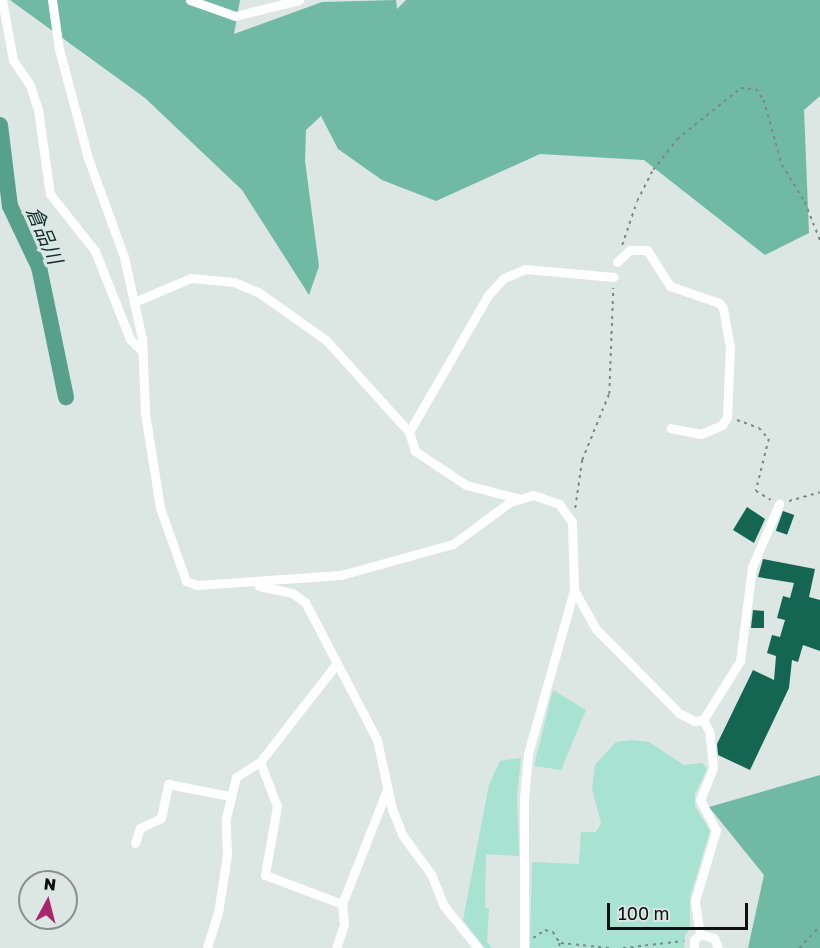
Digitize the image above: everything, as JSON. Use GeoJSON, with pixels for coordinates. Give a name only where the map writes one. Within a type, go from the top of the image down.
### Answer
{"type":"FeatureCollection","features":[{"type":"Feature","properties":{"kind":"street"},"geometry":{"type":"LineString","coordinates":[[2,0],[13,60],[30,85],[38,109],[50,194],[95,251],[130,339],[143,352]]}},
{"type":"Feature","properties":{"kind":"street"},"geometry":{"type":"LineString","coordinates":[[52,0],[59,50],[88,158],[124,257],[143,352],[145,412],[160,508],[186,581],[197,585],[341,575],[441,549],[517,498]]}},
{"type":"Feature","properties":{"kind":"street"},"geometry":{"type":"LineString","coordinates":[[190,0],[235,16],[299,0]]}},
{"type":"Feature","properties":{"kind":"street"},"geometry":{"type":"LineString","coordinates":[[617,262],[630,250],[647,250],[670,286],[718,303],[723,308],[730,346],[727,417],[722,425],[701,434],[671,428]]}},
{"type":"Feature","properties":{"kind":"street"},"geometry":{"type":"LineString","coordinates":[[409,432],[488,295],[504,278],[525,269],[614,277]]}},
{"type":"Feature","properties":{"kind":"street"},"geometry":{"type":"LineString","coordinates":[[134,302],[191,278],[234,282],[258,292],[326,340],[409,432],[415,451],[466,485],[517,498],[546,497],[559,504],[572,522],[574,590],[528,754],[524,799],[527,946]]}},
{"type":"Feature","properties":{"kind":"street"},"geometry":{"type":"LineString","coordinates":[[703,720],[740,661],[752,567],[779,504]]}},
{"type":"Feature","properties":{"kind":"street"},"geometry":{"type":"LineString","coordinates":[[247,583],[292,593],[305,602],[377,740],[387,790],[403,836],[431,874],[444,906],[478,948]]}},
{"type":"Feature","properties":{"kind":"street"},"geometry":{"type":"LineString","coordinates":[[574,590],[596,629],[679,713],[694,721],[703,720]]}},
{"type":"Feature","properties":{"kind":"street"},"geometry":{"type":"LineString","coordinates":[[207,948],[226,868],[229,796],[236,777],[260,762],[337,663]]}},
{"type":"Feature","properties":{"kind":"street"},"geometry":{"type":"LineString","coordinates":[[703,720],[709,731],[713,767],[700,800],[716,830],[695,901],[696,941],[714,938],[718,948]]}},
{"type":"Feature","properties":{"kind":"street"},"geometry":{"type":"LineString","coordinates":[[260,762],[277,806],[265,875],[342,904]]}},
{"type":"Feature","properties":{"kind":"street"},"geometry":{"type":"LineString","coordinates":[[135,843],[140,828],[160,818],[168,784],[229,796]]}},
{"type":"Feature","properties":{"kind":"street"},"geometry":{"type":"LineString","coordinates":[[336,948],[344,925],[342,904],[387,790]]}},
{"type":"Feature","properties":{"kind":"path"},"geometry":{"type":"LineString","coordinates":[[617,262],[637,201],[653,170],[685,132],[741,88],[756,89],[764,100],[782,165],[805,202],[820,240]]}},
{"type":"Feature","properties":{"kind":"path"},"geometry":{"type":"LineString","coordinates":[[572,522],[582,460],[609,394],[614,277]]}},
{"type":"Feature","properties":{"kind":"path"},"geometry":{"type":"LineString","coordinates":[[727,417],[766,434],[769,439],[756,491],[779,504],[820,492]]}},
{"type":"Feature","properties":{"kind":"path"},"geometry":{"type":"LineString","coordinates":[[800,948],[820,926]]}},
{"type":"Feature","properties":{"kind":"path"},"geometry":{"type":"LineString","coordinates":[[527,946],[538,932],[545,930],[553,933],[560,943],[559,948]]}},
{"type":"Feature","properties":{"kind":"path"},"geometry":{"type":"LineString","coordinates":[[623,948],[696,941]]}},
{"type":"Feature","properties":{"kind":"path"},"geometry":{"type":"LineString","coordinates":[[560,943],[610,948]]}},
{"type":"Feature","properties":{"kind":"green space"},"geometry":{"type":"Polygon","coordinates":[[[10,0],[240,0],[234,34],[322,2],[396,0],[397,9],[406,0],[820,0],[820,96],[804,110],[809,233],[765,255],[644,160],[540,154],[436,201],[382,180],[338,149],[321,116],[306,130],[305,161],[319,266],[309,295],[242,190],[145,98],[10,0]]]}},
{"type":"Feature","properties":{"kind":"green space"},"geometry":{"type":"Polygon","coordinates":[[[553,690],[586,710],[561,770],[534,766],[553,690]]]}},
{"type":"Feature","properties":{"kind":"green space"},"geometry":{"type":"Polygon","coordinates":[[[633,740],[649,742],[684,765],[702,763],[707,769],[695,794],[695,806],[710,831],[690,897],[690,929],[685,935],[684,948],[530,948],[532,862],[579,864],[581,832],[596,832],[601,823],[592,789],[595,765],[616,742],[633,740]]]}},
{"type":"Feature","properties":{"kind":"green space"},"geometry":{"type":"Polygon","coordinates":[[[521,758],[517,796],[519,856],[486,854],[485,908],[489,909],[487,942],[492,948],[485,948],[463,920],[489,785],[500,761],[521,758]]]}},
{"type":"Feature","properties":{"kind":"green space"},"geometry":{"type":"Polygon","coordinates":[[[820,775],[820,948],[748,948],[764,875],[709,807],[820,775]]]}},
{"type":"Feature","properties":{"kind":"building"},"geometry":{"type":"Polygon","coordinates":[[[747,507],[765,519],[754,543],[733,530],[747,507]]]}},
{"type":"Feature","properties":{"kind":"building"},"geometry":{"type":"Polygon","coordinates":[[[783,511],[794,515],[787,535],[776,531],[783,511]]]}},
{"type":"Feature","properties":{"kind":"building"},"geometry":{"type":"Polygon","coordinates":[[[763,559],[815,569],[809,597],[820,600],[820,651],[803,645],[798,662],[792,660],[789,688],[750,770],[718,755],[717,744],[753,670],[774,680],[776,656],[767,653],[772,635],[780,637],[785,620],[777,618],[783,596],[790,598],[794,583],[758,577],[763,559]]]}},
{"type":"Feature","properties":{"kind":"building"},"geometry":{"type":"Polygon","coordinates":[[[753,610],[764,611],[764,628],[751,628],[753,610]]]}},
{"type":"Feature","properties":{"kind":"waterway","name":"倉品川"},"geometry":{"type":"LineString","coordinates":[[0,125],[10,206],[39,267],[66,397]]}}]}
